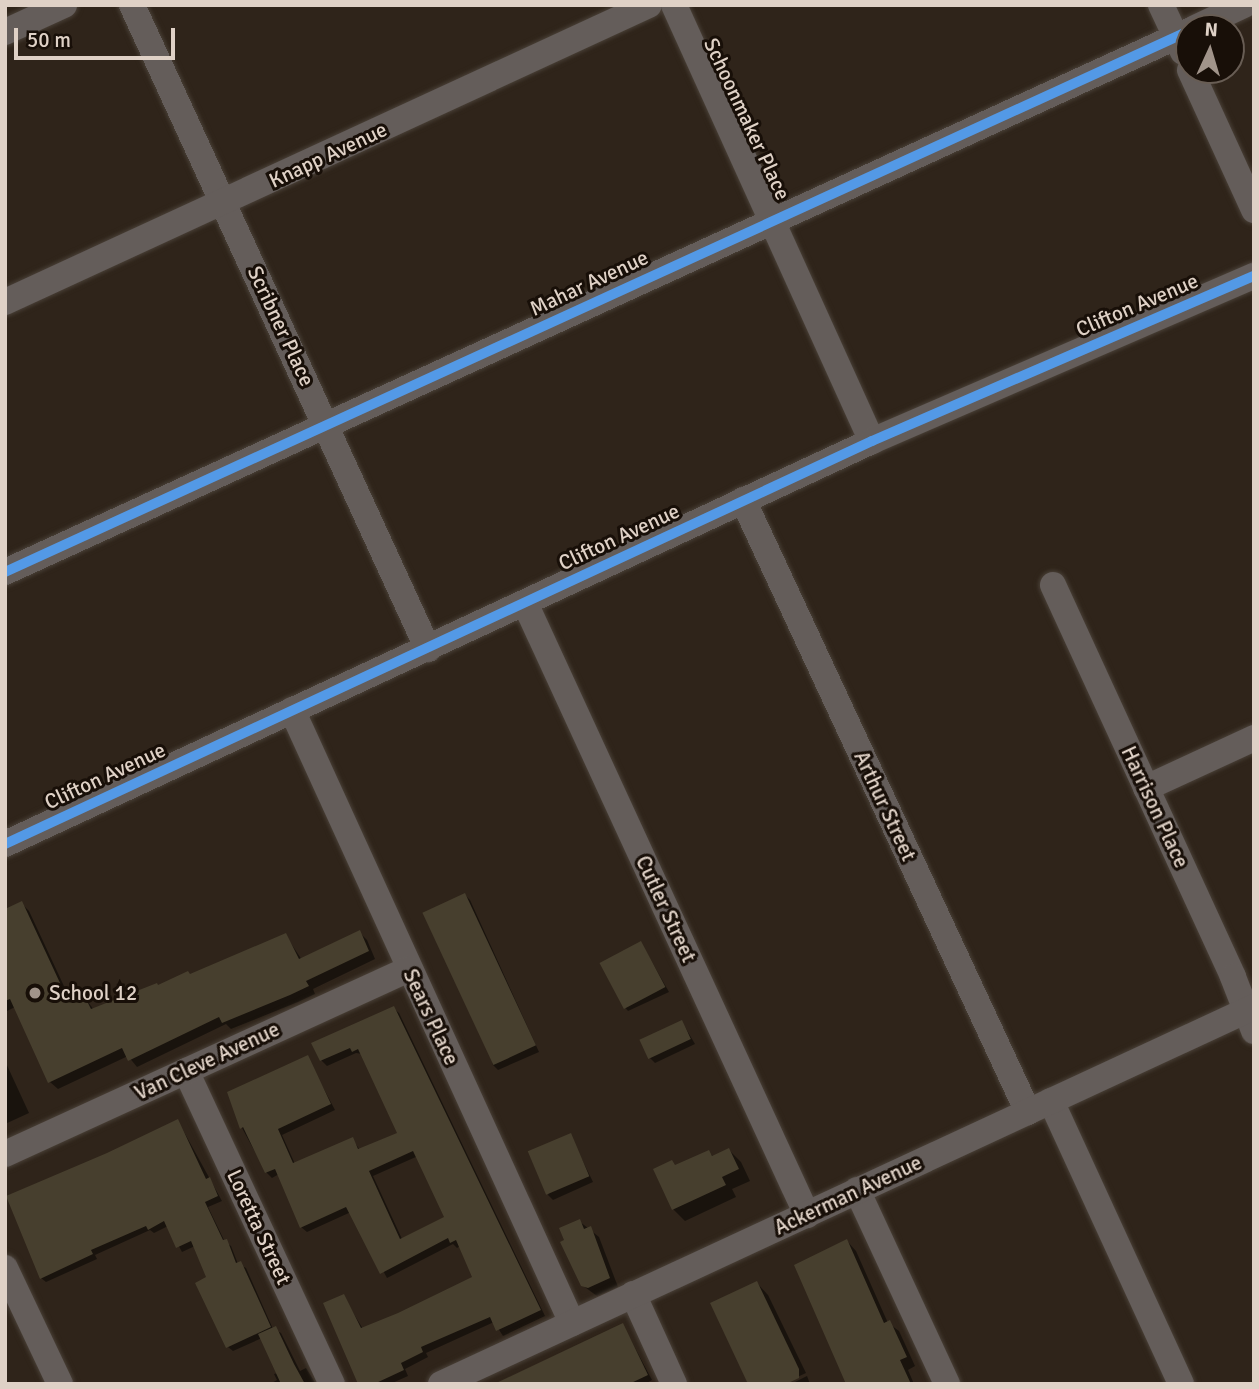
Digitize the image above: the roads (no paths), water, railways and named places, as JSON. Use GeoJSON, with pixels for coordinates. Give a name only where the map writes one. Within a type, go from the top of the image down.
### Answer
{"type":"FeatureCollection","features":[{"type":"Feature","properties":{"kind":"street"},"geometry":{"type":"LineString","coordinates":[[5,32],[64,5]]}},
{"type":"Feature","properties":{"kind":"street","name":"Scribner Place"},"geometry":{"type":"LineString","coordinates":[[132,5],[428,649]]}},
{"type":"Feature","properties":{"kind":"street","name":"Knapp Avenue"},"geometry":{"type":"LineString","coordinates":[[5,302],[649,5]]}},
{"type":"Feature","properties":{"kind":"street","name":"Schoonmaker Place"},"geometry":{"type":"LineString","coordinates":[[674,5],[872,441]]}},
{"type":"Feature","properties":{"kind":"street"},"geometry":{"type":"LineString","coordinates":[[1161,5],[1175,20]]}},
{"type":"Feature","properties":{"kind":"street","name":"Mahar Avenue"},"geometry":{"type":"LineString","coordinates":[[1225,14],[1244,5]]}},
{"type":"Feature","properties":{"kind":"street","name":"Mahar Avenue"},"geometry":{"type":"LineString","coordinates":[[5,572],[1175,37]]}},
{"type":"Feature","properties":{"kind":"street"},"geometry":{"type":"LineString","coordinates":[[1197,84],[1254,211]]}},
{"type":"Feature","properties":{"kind":"street","name":"Clifton Avenue"},"geometry":{"type":"LineString","coordinates":[[5,844],[872,441],[1254,276]]}},
{"type":"Feature","properties":{"kind":"street","name":"Arthur Street"},"geometry":{"type":"LineString","coordinates":[[743,500],[1039,1106],[1181,1384]]}},
{"type":"Feature","properties":{"kind":"street","name":"Harrison Place"},"geometry":{"type":"LineString","coordinates":[[1053,584],[1251,1016]]}},
{"type":"Feature","properties":{"kind":"street","name":"Cutler Street"},"geometry":{"type":"LineString","coordinates":[[525,603],[807,1215]]}},
{"type":"Feature","properties":{"kind":"street","name":"Sears Place"},"geometry":{"type":"LineString","coordinates":[[292,710],[572,1322]]}},
{"type":"Feature","properties":{"kind":"street"},"geometry":{"type":"LineString","coordinates":[[1146,788],[1254,738]]}},
{"type":"Feature","properties":{"kind":"street","name":"Van Cleve Avenue"},"geometry":{"type":"LineString","coordinates":[[5,1154],[409,969]]}},
{"type":"Feature","properties":{"kind":"street","name":"Ackerman Avenue"},"geometry":{"type":"LineString","coordinates":[[442,1384],[1039,1106],[1251,1016]]}},
{"type":"Feature","properties":{"kind":"street","name":"Loretta Street"},"geometry":{"type":"LineString","coordinates":[[186,1071],[332,1384]]}},
{"type":"Feature","properties":{"kind":"street"},"geometry":{"type":"LineString","coordinates":[[857,1191],[947,1384]]}},
{"type":"Feature","properties":{"kind":"street"},"geometry":{"type":"LineString","coordinates":[[5,1268],[60,1384]]}},
{"type":"Feature","properties":{"kind":"street"},"geometry":{"type":"LineString","coordinates":[[633,1294],[674,1384]]}},
{"type":"Feature","properties":{"kind":"place","name":"School 12"},"geometry":{"type":"Point","coordinates":[35,993]}}]}
